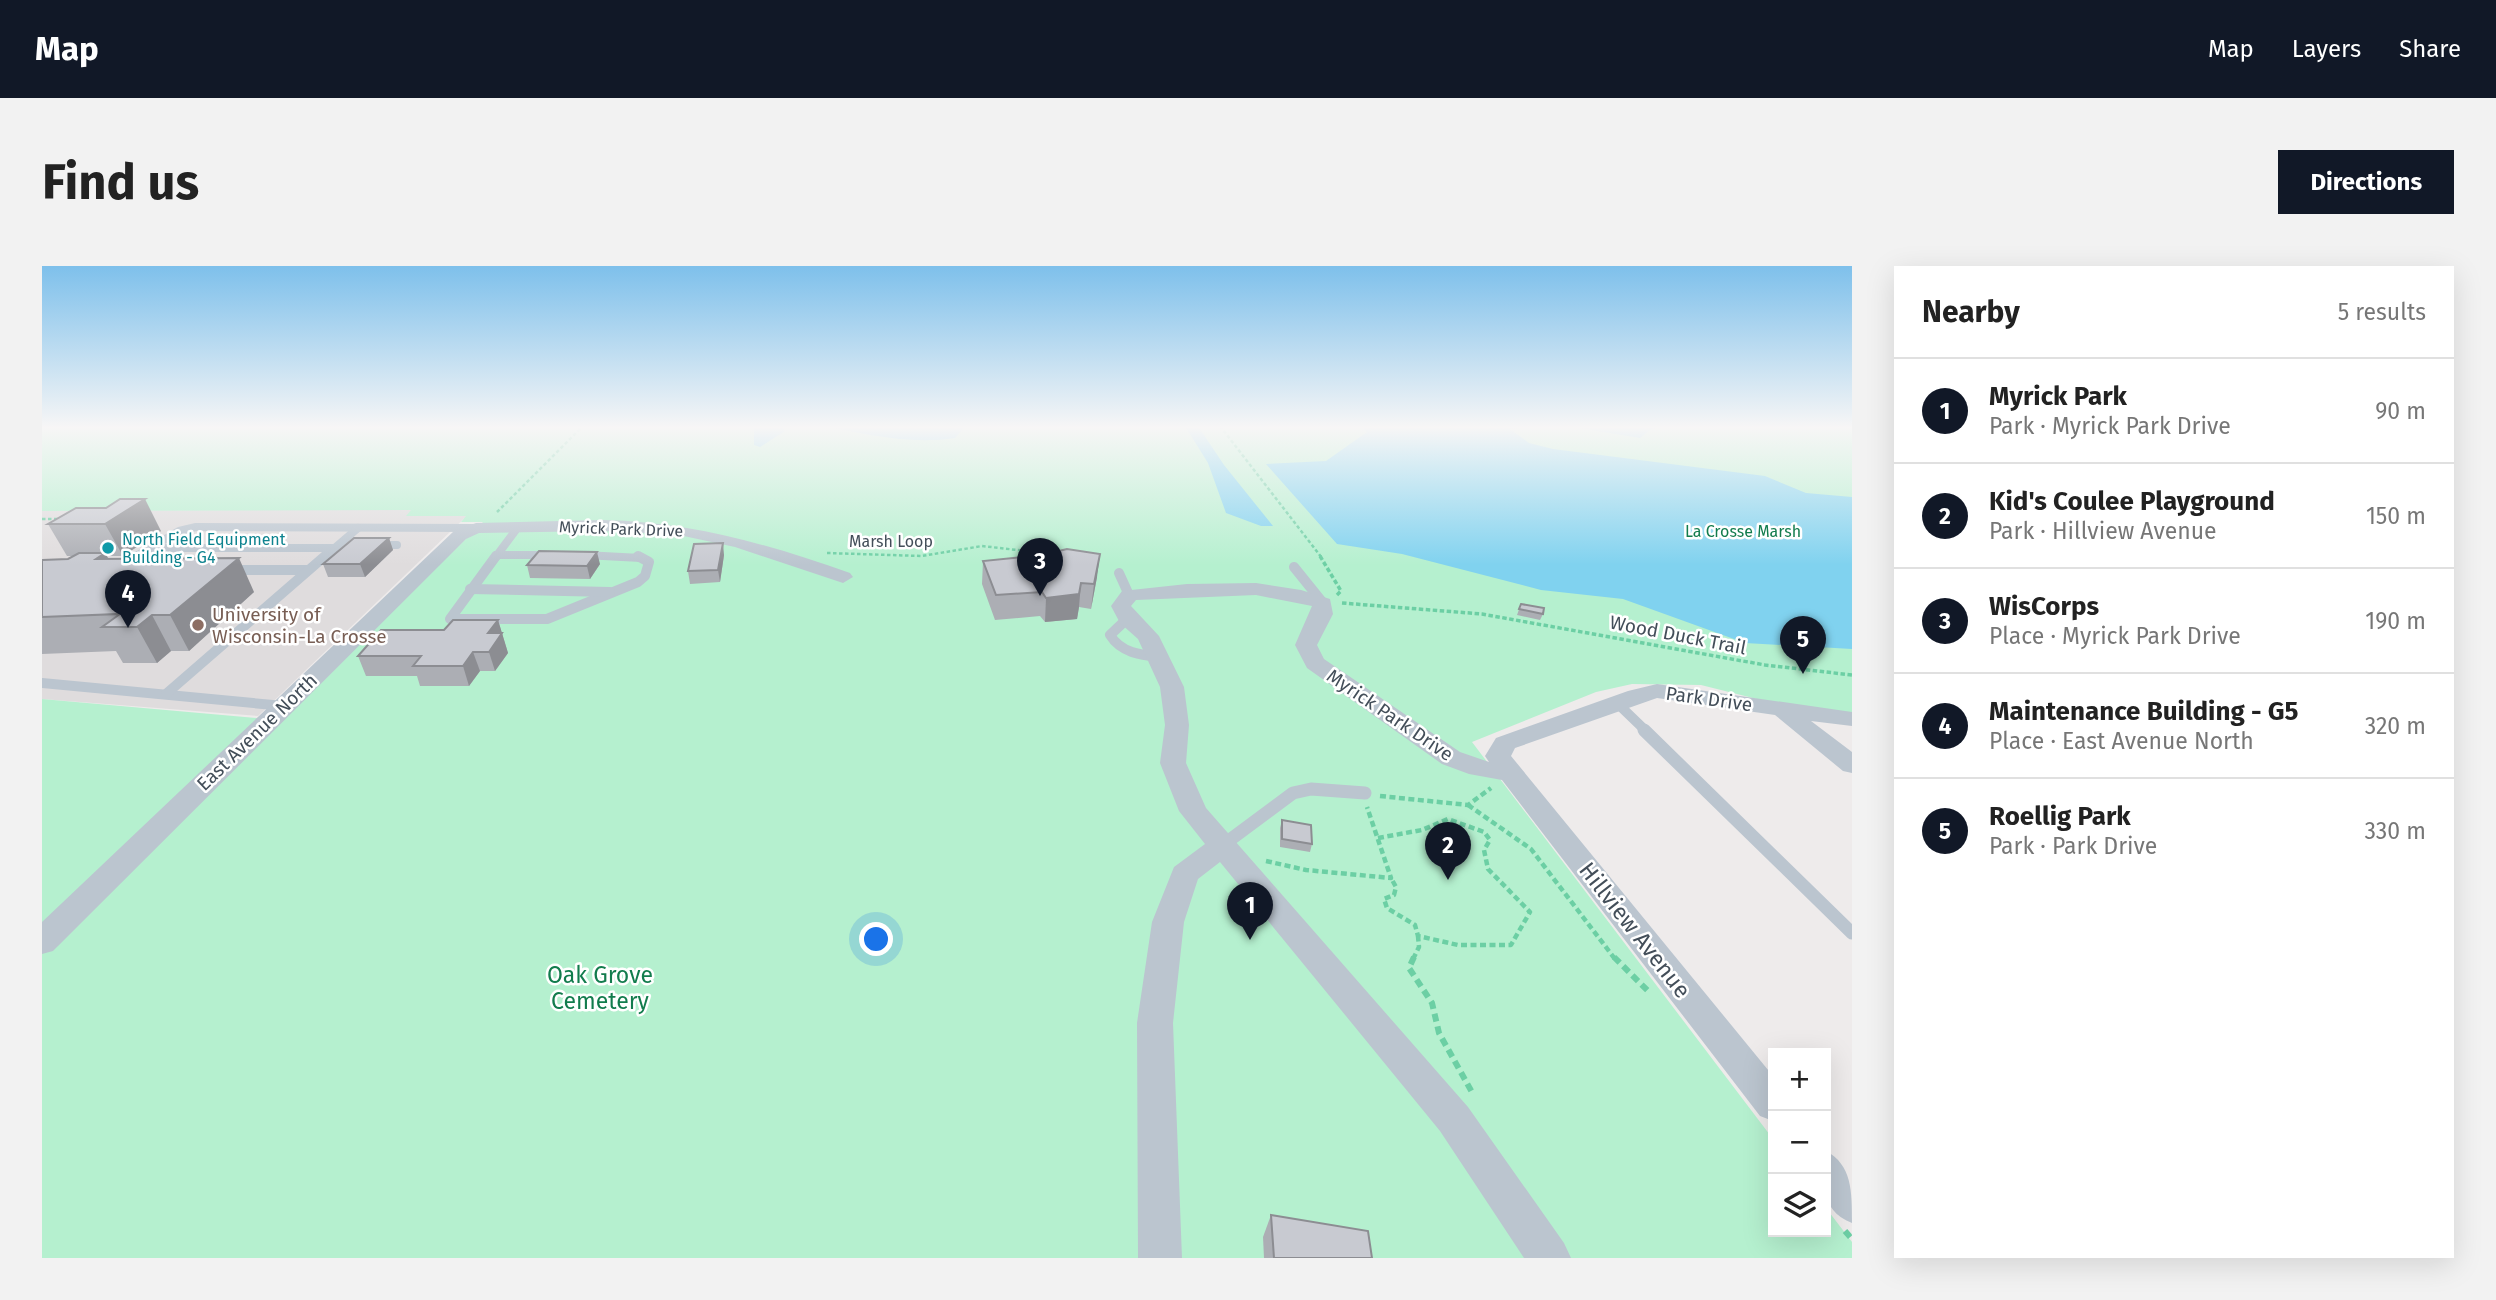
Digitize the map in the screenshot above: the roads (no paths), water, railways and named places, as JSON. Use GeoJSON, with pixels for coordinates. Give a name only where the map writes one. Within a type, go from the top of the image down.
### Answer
{"type":"FeatureCollection","features":[{"type":"Feature","properties":{"kind":"street","name":"Myrick Park Drive"},"geometry":{"type":"LineString","coordinates":[[476,528],[681,530],[781,556],[843,577]]}},
{"type":"Feature","properties":{"kind":"street","name":"East Avenue North"},"geometry":{"type":"LineString","coordinates":[[42,942],[460,535],[476,528]]}},
{"type":"Feature","properties":{"kind":"street"},"geometry":{"type":"LineString","coordinates":[[1323,603],[1290,593],[1255,588],[1125,595],[1160,657],[1177,705],[1173,763],[1178,780],[1194,811],[1336,983],[1454,1119],[1549,1258]]}},
{"type":"Feature","properties":{"kind":"street","name":"Myrick Park Drive"},"geometry":{"type":"LineString","coordinates":[[1323,603],[1322,614],[1306,645],[1315,663],[1451,758],[1478,768],[1504,764]]}},
{"type":"Feature","properties":{"kind":"street","name":"Park Drive"},"geometry":{"type":"LineString","coordinates":[[1504,764],[1505,743],[1657,691],[1852,719]]}},
{"type":"Feature","properties":{"kind":"street"},"geometry":{"type":"LineString","coordinates":[[1784,711],[1852,765]]}},
{"type":"Feature","properties":{"kind":"street","name":"Hillview Avenue"},"geometry":{"type":"LineString","coordinates":[[1504,764],[1768,1098]]}},
{"type":"Feature","properties":{"kind":"street"},"geometry":{"type":"LineString","coordinates":[[1160,1258],[1155,1023],[1168,922],[1185,874],[1227,849]]}},
{"type":"Feature","properties":{"kind":"street"},"geometry":{"type":"LineString","coordinates":[[1829,1174],[1852,1203]]}},
{"type":"Feature","properties":{"kind":"lane"},"geometry":{"type":"LineString","coordinates":[[136,571],[110,571],[178,531],[196,527],[476,528]]}},
{"type":"Feature","properties":{"kind":"lane"},"geometry":{"type":"LineString","coordinates":[[518,527],[450,619],[547,619],[614,592],[645,576],[649,562],[646,558],[573,555]]}},
{"type":"Feature","properties":{"kind":"lane"},"geometry":{"type":"LineString","coordinates":[[166,694],[358,528]]}},
{"type":"Feature","properties":{"kind":"lane"},"geometry":{"type":"LineString","coordinates":[[151,548],[334,548],[397,544]]}},
{"type":"Feature","properties":{"kind":"lane"},"geometry":{"type":"LineString","coordinates":[[496,555],[560,555]]}},
{"type":"Feature","properties":{"kind":"lane"},"geometry":{"type":"LineString","coordinates":[[1294,567],[1323,603]]}},
{"type":"Feature","properties":{"kind":"lane"},"geometry":{"type":"LineString","coordinates":[[215,570],[307,570]]}},
{"type":"Feature","properties":{"kind":"lane"},"geometry":{"type":"LineString","coordinates":[[470,589],[614,592]]}},
{"type":"Feature","properties":{"kind":"lane"},"geometry":{"type":"LineString","coordinates":[[42,683],[284,706]]}},
{"type":"Feature","properties":{"kind":"lane"},"geometry":{"type":"LineString","coordinates":[[1618,704],[1852,933]]}},
{"type":"Feature","properties":{"kind":"lane"},"geometry":{"type":"LineString","coordinates":[[1227,849],[1293,793],[1311,789],[1364,793]]}},
{"type":"Feature","properties":{"kind":"water"},"geometry":{"type":"Polygon","coordinates":[[[1211,472],[1230,472],[1273,526],[1261,526],[1226,513],[1211,472]]]}},
{"type":"Feature","properties":{"kind":"water"},"geometry":{"type":"Polygon","coordinates":[[[1273,472],[1736,472],[1765,476],[1806,493],[1852,497],[1852,649],[1745,643],[1623,599],[1541,590],[1402,554],[1337,544],[1273,472]]]}},
{"type":"Feature","properties":{"kind":"place","name":"North Field Equipment Building - G4"},"geometry":{"type":"Point","coordinates":[108,548]}},
{"type":"Feature","properties":{"kind":"place","name":"WisCorps"},"geometry":{"type":"Point","coordinates":[1040,596]}},
{"type":"Feature","properties":{"kind":"place","name":"University of Wisconsin-La Crosse"},"geometry":{"type":"Point","coordinates":[198,625]}},
{"type":"Feature","properties":{"kind":"place","name":"Maintenance Building - G5"},"geometry":{"type":"Point","coordinates":[128,628]}},
{"type":"Feature","properties":{"kind":"place","name":"Roellig Park"},"geometry":{"type":"Point","coordinates":[1803,674]}},
{"type":"Feature","properties":{"kind":"place","name":"Kid's Coulee Playground"},"geometry":{"type":"Point","coordinates":[1448,880]}},
{"type":"Feature","properties":{"kind":"place","name":"Myrick Park"},"geometry":{"type":"Point","coordinates":[1250,940]}},
{"type":"Feature","properties":{"kind":"park label","name":"La Crosse Marsh"},"geometry":{"type":"Point","coordinates":[1743,531]}},
{"type":"Feature","properties":{"kind":"park label","name":"Oak Grove Cemetery"},"geometry":{"type":"Point","coordinates":[600,988]}}]}
